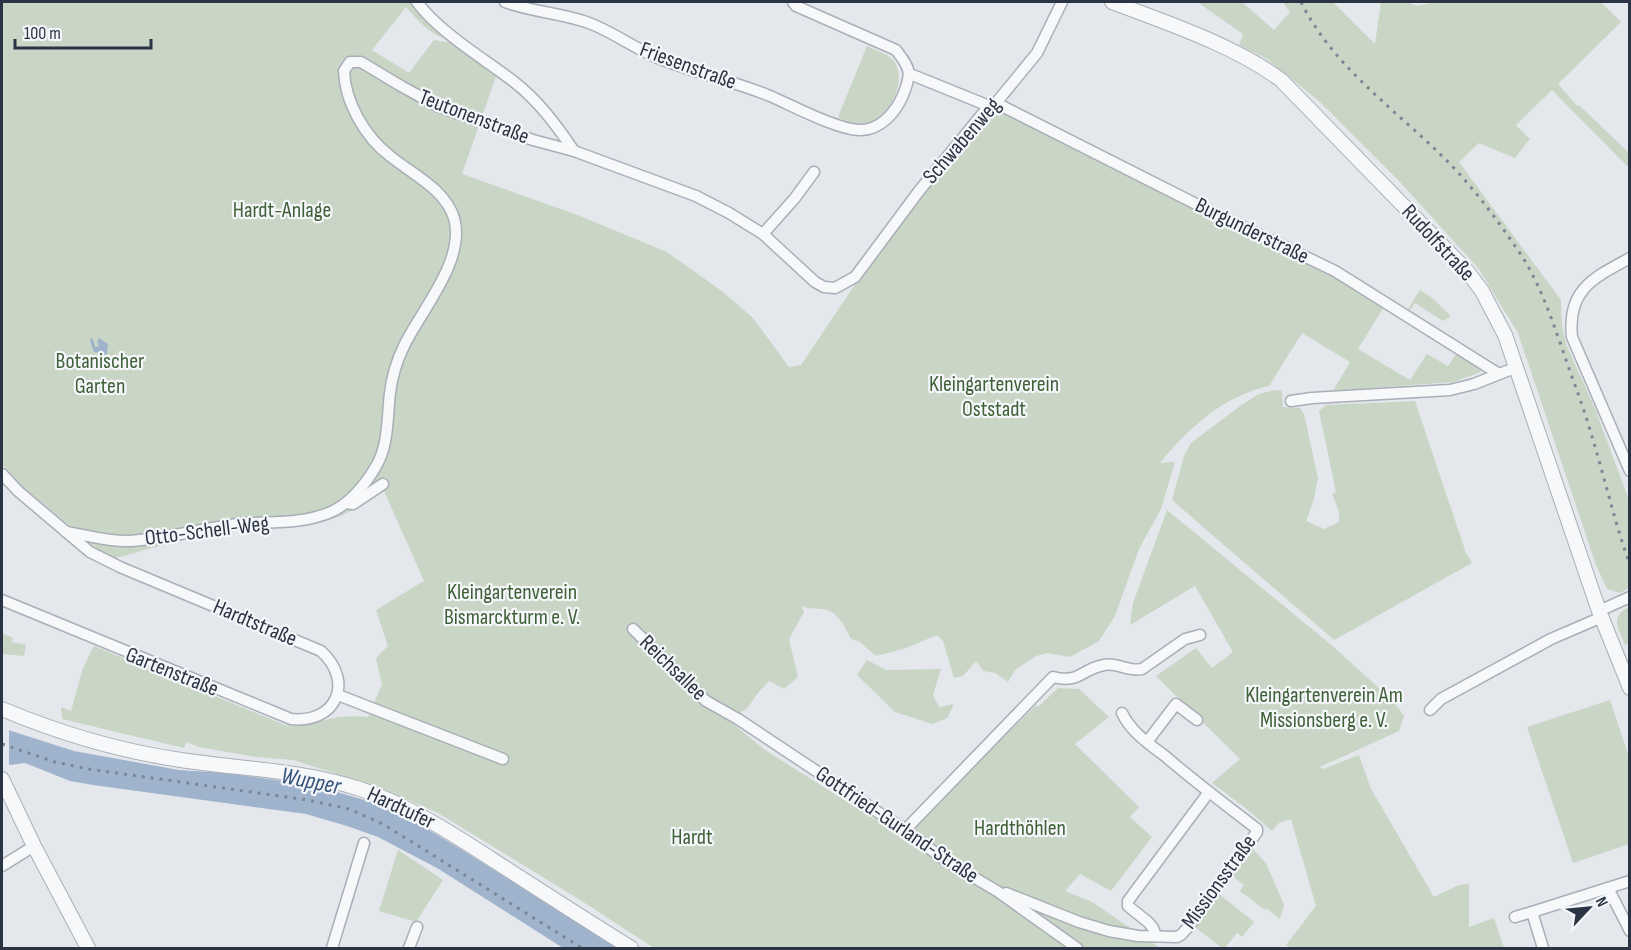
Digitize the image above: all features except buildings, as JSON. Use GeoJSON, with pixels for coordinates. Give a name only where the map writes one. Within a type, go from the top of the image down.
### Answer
{"type":"FeatureCollection","features":[{"type":"Feature","properties":{"kind":"street"},"geometry":{"type":"LineString","coordinates":[[417,2],[431,19],[516,83],[546,112],[574,151]]}},
{"type":"Feature","properties":{"kind":"street","name":"Friesenstraße"},"geometry":{"type":"LineString","coordinates":[[505,2],[592,24],[659,58],[761,92],[837,124],[859,130],[871,129],[882,123],[896,109],[910,74]]}},
{"type":"Feature","properties":{"kind":"street"},"geometry":{"type":"LineString","coordinates":[[793,2],[796,6],[896,50],[906,62],[910,74]]}},
{"type":"Feature","properties":{"kind":"street","name":"Schwabenweg"},"geometry":{"type":"LineString","coordinates":[[855,277],[919,191],[1037,53],[1062,2]]}},
{"type":"Feature","properties":{"kind":"street","name":"Rudolfstraße"},"geometry":{"type":"LineString","coordinates":[[1112,2],[1236,53],[1281,80],[1467,271],[1495,314],[1517,368],[1601,614],[1629,688]]}},
{"type":"Feature","properties":{"kind":"street","name":"Teutonenstraße"},"geometry":{"type":"LineString","coordinates":[[430,300],[451,261],[455,248],[453,215],[442,197],[390,156],[369,135],[348,93],[344,77],[346,66],[354,60],[436,106],[533,140],[574,151],[696,196],[763,234],[824,288],[835,288],[855,277]]}},
{"type":"Feature","properties":{"kind":"street","name":"Burgunderstraße"},"geometry":{"type":"LineString","coordinates":[[910,74],[993,105],[1351,279],[1499,374]]}},
{"type":"Feature","properties":{"kind":"street"},"geometry":{"type":"LineString","coordinates":[[763,234],[795,198],[814,172]]}},
{"type":"Feature","properties":{"kind":"street"},"geometry":{"type":"LineString","coordinates":[[1629,258],[1590,281],[1577,298],[1571,317],[1572,337],[1629,471]]}},
{"type":"Feature","properties":{"kind":"street","name":"Otto-Schell-Weg"},"geometry":{"type":"LineString","coordinates":[[66,532],[129,541],[238,524],[299,521],[324,515],[345,503],[364,483],[381,456],[396,363],[430,300]]}},
{"type":"Feature","properties":{"kind":"street"},"geometry":{"type":"LineString","coordinates":[[1291,401],[1450,390],[1517,368]]}},
{"type":"Feature","properties":{"kind":"street","name":"Hardtstraße"},"geometry":{"type":"LineString","coordinates":[[2,474],[18,491],[90,552],[120,567],[321,651],[333,664],[339,679],[338,695]]}},
{"type":"Feature","properties":{"kind":"street","name":"Otto-Schell-Weg"},"geometry":{"type":"LineString","coordinates":[[345,503],[353,504],[383,484]]}},
{"type":"Feature","properties":{"kind":"street"},"geometry":{"type":"LineString","coordinates":[[1430,710],[1441,699],[1629,597]]}},
{"type":"Feature","properties":{"kind":"street","name":"Gartenstraße"},"geometry":{"type":"LineString","coordinates":[[2,600],[291,719],[299,720],[318,716],[334,704],[338,695]]}},
{"type":"Feature","properties":{"kind":"street","name":"Reichsallee"},"geometry":{"type":"LineString","coordinates":[[633,629],[713,706]]}},
{"type":"Feature","properties":{"kind":"street"},"geometry":{"type":"LineString","coordinates":[[905,830],[1053,677],[1065,680],[1076,679],[1087,671],[1104,664],[1134,671],[1142,669],[1185,639],[1200,635]]}},
{"type":"Feature","properties":{"kind":"street"},"geometry":{"type":"LineString","coordinates":[[338,695],[502,759]]}},
{"type":"Feature","properties":{"kind":"street"},"geometry":{"type":"LineString","coordinates":[[1147,742],[1176,704],[1197,720]]}},
{"type":"Feature","properties":{"kind":"street","name":"Gottfried-Gurland-Straße"},"geometry":{"type":"LineString","coordinates":[[713,706],[738,719],[905,830],[946,861],[997,891],[1077,948]]}},
{"type":"Feature","properties":{"kind":"street","name":"Hardtufer"},"geometry":{"type":"LineString","coordinates":[[2,709],[76,737],[135,752],[183,761],[295,774],[358,789],[397,803],[421,814],[631,948]]}},
{"type":"Feature","properties":{"kind":"street","name":"Missionsstraße"},"geometry":{"type":"LineString","coordinates":[[997,891],[1015,895],[1029,903],[1108,931],[1138,936],[1177,938],[1189,926],[1250,842],[1257,829],[1147,742],[1127,722],[1122,713]]}},
{"type":"Feature","properties":{"kind":"street"},"geometry":{"type":"LineString","coordinates":[[2,778],[34,846],[89,948]]}},
{"type":"Feature","properties":{"kind":"street","name":"Missionsstraße"},"geometry":{"type":"LineString","coordinates":[[1156,936],[1153,928],[1128,906],[1128,901],[1209,792]]}},
{"type":"Feature","properties":{"kind":"street"},"geometry":{"type":"LineString","coordinates":[[332,948],[364,843]]}},
{"type":"Feature","properties":{"kind":"street"},"geometry":{"type":"LineString","coordinates":[[2,866],[34,846]]}},
{"type":"Feature","properties":{"kind":"street"},"geometry":{"type":"LineString","coordinates":[[1515,917],[1629,881]]}},
{"type":"Feature","properties":{"kind":"street"},"geometry":{"type":"LineString","coordinates":[[1608,888],[1629,931]]}},
{"type":"Feature","properties":{"kind":"street"},"geometry":{"type":"LineString","coordinates":[[1532,912],[1543,948]]}},
{"type":"Feature","properties":{"kind":"street"},"geometry":{"type":"LineString","coordinates":[[409,948],[417,927]]}},
{"type":"Feature","properties":{"kind":"green space"},"geometry":{"type":"Polygon","coordinates":[[[2,2],[412,2],[423,19],[446,39],[419,22],[406,7],[372,50],[409,73],[434,40],[452,43],[496,76],[462,174],[580,216],[667,252],[723,292],[753,318],[789,367],[801,365],[858,280],[925,193],[998,109],[1336,276],[1385,305],[1358,349],[1410,380],[1427,354],[1448,366],[1457,353],[1479,367],[1481,372],[1453,382],[1333,391],[1350,362],[1302,333],[1269,386],[1222,405],[1195,425],[1160,463],[1175,462],[1161,509],[1139,549],[1115,616],[1099,641],[1070,657],[1048,653],[1036,656],[1015,670],[1008,682],[995,673],[983,671],[976,661],[963,676],[954,678],[943,641],[937,635],[906,648],[876,656],[860,642],[851,639],[840,620],[832,612],[801,605],[804,612],[789,639],[798,677],[784,689],[769,681],[746,710],[725,717],[765,750],[860,810],[907,837],[922,836],[914,827],[1036,705],[1038,707],[1058,688],[1079,689],[1109,717],[1075,744],[1139,807],[1130,817],[1152,837],[1111,891],[1080,874],[1065,891],[1092,902],[1160,948],[654,948],[438,813],[376,786],[293,760],[256,757],[199,747],[187,742],[184,748],[62,719],[61,707],[71,711],[83,668],[94,646],[285,725],[306,725],[338,717],[368,717],[382,684],[376,658],[388,646],[376,610],[424,581],[384,491],[353,510],[323,522],[297,527],[291,516],[186,528],[181,540],[116,558],[101,552],[21,485],[2,464],[2,2]]]}},
{"type":"Feature","properties":{"kind":"green space"},"geometry":{"type":"Polygon","coordinates":[[[1197,2],[1242,2],[1274,30],[1290,12],[1283,2],[1333,2],[1375,44],[1381,2],[1406,2],[1418,6],[1435,2],[1601,2],[1621,22],[1558,84],[1577,106],[1579,105],[1629,153],[1629,168],[1552,90],[1516,125],[1530,139],[1515,158],[1479,143],[1459,162],[1561,300],[1562,325],[1566,344],[1596,411],[1629,500],[1629,588],[1620,593],[1607,589],[1596,565],[1518,333],[1478,268],[1399,181],[1319,101],[1267,59],[1239,45],[1243,34],[1197,2]]]}},
{"type":"Feature","properties":{"kind":"green space"},"geometry":{"type":"Polygon","coordinates":[[[867,46],[892,59],[897,67],[898,85],[891,104],[878,118],[866,123],[849,122],[838,117],[867,46]]]}},
{"type":"Feature","properties":{"kind":"green space"},"geometry":{"type":"Polygon","coordinates":[[[1420,290],[1451,316],[1443,321],[1415,303],[1410,310],[1408,309],[1420,290]]]}},
{"type":"Feature","properties":{"kind":"green space"},"geometry":{"type":"Polygon","coordinates":[[[1275,390],[1282,391],[1283,407],[1300,408],[1304,414],[1318,478],[1306,521],[1324,529],[1339,522],[1339,511],[1332,494],[1336,492],[1319,411],[1326,405],[1415,401],[1466,553],[1472,563],[1334,640],[1172,500],[1184,456],[1191,443],[1259,394],[1275,390]]]}},
{"type":"Feature","properties":{"kind":"green space","name":"Kleingartenverein Am Missionsberg e. V."},"geometry":{"type":"Polygon","coordinates":[[[1167,510],[1335,648],[1394,702],[1404,716],[1399,731],[1320,767],[1315,765],[1323,769],[1359,755],[1371,789],[1434,897],[1459,885],[1469,884],[1469,927],[1494,918],[1504,948],[1290,948],[1286,945],[1316,906],[1291,819],[1279,823],[1272,831],[1212,783],[1240,759],[1156,676],[1196,648],[1212,668],[1233,652],[1195,586],[1130,625],[1133,603],[1167,510]]]}},
{"type":"Feature","properties":{"kind":"green space"},"geometry":{"type":"Polygon","coordinates":[[[1629,607],[1629,644],[1625,645],[1617,619],[1629,607]]]}},
{"type":"Feature","properties":{"kind":"green space"},"geometry":{"type":"Polygon","coordinates":[[[2,633],[13,638],[12,642],[26,645],[24,656],[2,654],[2,633]]]}},
{"type":"Feature","properties":{"kind":"green space"},"geometry":{"type":"Polygon","coordinates":[[[867,660],[886,670],[941,669],[933,695],[939,707],[954,704],[947,718],[932,724],[895,712],[857,675],[867,660]]]}},
{"type":"Feature","properties":{"kind":"green space"},"geometry":{"type":"Polygon","coordinates":[[[1610,700],[1629,757],[1629,844],[1573,863],[1527,727],[1610,700]]]}},
{"type":"Feature","properties":{"kind":"green space"},"geometry":{"type":"Polygon","coordinates":[[[1251,847],[1266,863],[1284,905],[1280,919],[1240,891],[1244,885],[1231,875],[1251,847]]]}},
{"type":"Feature","properties":{"kind":"green space"},"geometry":{"type":"Polygon","coordinates":[[[398,850],[443,880],[416,922],[379,911],[398,850]]]}},
{"type":"Feature","properties":{"kind":"green space"},"geometry":{"type":"Polygon","coordinates":[[[1219,894],[1254,922],[1242,937],[1237,933],[1225,948],[1195,927],[1219,894]]]}},
{"type":"Feature","properties":{"kind":"water"},"geometry":{"type":"Polygon","coordinates":[[[91,338],[95,347],[99,346],[97,341],[99,338],[108,344],[106,361],[101,361],[100,353],[94,352],[91,338]]]}},
{"type":"Feature","properties":{"kind":"water"},"geometry":{"type":"Polygon","coordinates":[[[2,728],[74,751],[179,770],[224,773],[313,785],[392,808],[617,948],[563,948],[437,868],[378,837],[347,826],[306,814],[70,781],[25,763],[10,765],[2,763],[2,728]]]}},
{"type":"Feature","properties":{"kind":"pier"},"geometry":{"type":"Polygon","coordinates":[[[2,726],[9,728],[9,766],[2,764],[2,726]]]}},
{"type":"Feature","properties":{"kind":"railway"},"geometry":{"type":"LineString","coordinates":[[1301,2],[1329,46],[1364,84],[1461,176],[1489,210],[1523,258],[1537,283],[1580,399],[1630,565]]}},
{"type":"Feature","properties":{"kind":"railway"},"geometry":{"type":"LineString","coordinates":[[2,744],[55,762],[88,769],[308,800],[349,809],[383,824],[582,948]]}},
{"type":"Feature","properties":{"kind":"park label","name":"Hardt-Anlage"},"geometry":{"type":"Point","coordinates":[282,210]}},
{"type":"Feature","properties":{"kind":"park label","name":"Botanischer Garten"},"geometry":{"type":"Point","coordinates":[100,374]}},
{"type":"Feature","properties":{"kind":"park label","name":"Kleingartenverein Oststadt"},"geometry":{"type":"Point","coordinates":[994,396]}},
{"type":"Feature","properties":{"kind":"park label","name":"Kleingartenverein Bismarckturm e. V."},"geometry":{"type":"Point","coordinates":[512,604]}},
{"type":"Feature","properties":{"kind":"park label","name":"Hardthöhlen"},"geometry":{"type":"Point","coordinates":[1020,828]}},
{"type":"Feature","properties":{"kind":"park label","name":"Hardt"},"geometry":{"type":"Point","coordinates":[692,837]}},
{"type":"Feature","properties":{"kind":"water label","name":"Wupper"},"geometry":{"type":"Point","coordinates":[311,781]}}]}
